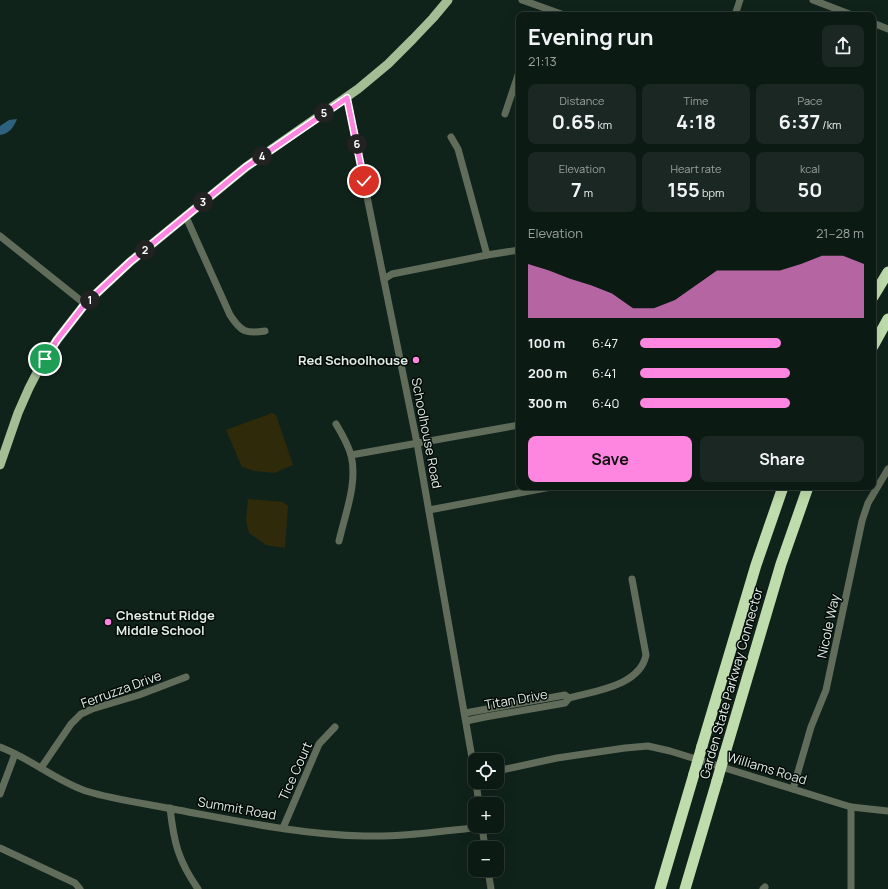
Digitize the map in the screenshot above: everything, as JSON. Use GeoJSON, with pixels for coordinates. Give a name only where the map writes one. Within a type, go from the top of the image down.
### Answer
{"type":"FeatureCollection","features":[{"type":"Feature","properties":{"kind":"highway"},"geometry":{"type":"LineString","coordinates":[[876,292],[888,272]]}},
{"type":"Feature","properties":{"kind":"highway"},"geometry":{"type":"LineString","coordinates":[[876,341],[888,319]]}},
{"type":"Feature","properties":{"kind":"highway","name":"Garden State Parkway Connector"},"geometry":{"type":"LineString","coordinates":[[660,889],[756,566],[782,490]]}},
{"type":"Feature","properties":{"kind":"highway","name":"Garden State Parkway Connector"},"geometry":{"type":"LineString","coordinates":[[685,889],[779,569],[807,490]]}},
{"type":"Feature","properties":{"kind":"main road"},"geometry":{"type":"LineString","coordinates":[[0,466],[18,413],[42,363],[57,340],[85,304],[130,262],[246,167],[347,98],[388,64],[433,18],[448,0]]}},
{"type":"Feature","properties":{"kind":"street"},"geometry":{"type":"LineString","coordinates":[[522,0],[555,12]]}},
{"type":"Feature","properties":{"kind":"street"},"geometry":{"type":"LineString","coordinates":[[736,12],[740,0]]}},
{"type":"Feature","properties":{"kind":"street"},"geometry":{"type":"LineString","coordinates":[[813,0],[844,12]]}},
{"type":"Feature","properties":{"kind":"street"},"geometry":{"type":"LineString","coordinates":[[539,12],[540,7]]}},
{"type":"Feature","properties":{"kind":"street"},"geometry":{"type":"LineString","coordinates":[[876,24],[888,29]]}},
{"type":"Feature","properties":{"kind":"street"},"geometry":{"type":"LineString","coordinates":[[505,114],[516,86]]}},
{"type":"Feature","properties":{"kind":"street","name":"Schoolhouse Road"},"geometry":{"type":"LineString","coordinates":[[347,98],[417,443],[471,753]]}},
{"type":"Feature","properties":{"kind":"street"},"geometry":{"type":"LineString","coordinates":[[452,137],[458,149],[487,255]]}},
{"type":"Feature","properties":{"kind":"street"},"geometry":{"type":"LineString","coordinates":[[186,217],[230,315],[237,325],[244,331],[252,333],[265,331]]}},
{"type":"Feature","properties":{"kind":"street"},"geometry":{"type":"LineString","coordinates":[[0,236],[85,304]]}},
{"type":"Feature","properties":{"kind":"street"},"geometry":{"type":"LineString","coordinates":[[384,279],[392,274],[487,255],[516,252]]}},
{"type":"Feature","properties":{"kind":"street"},"geometry":{"type":"LineString","coordinates":[[336,424],[351,455],[353,470],[353,486],[338,541]]}},
{"type":"Feature","properties":{"kind":"street"},"geometry":{"type":"LineString","coordinates":[[351,455],[516,426]]}},
{"type":"Feature","properties":{"kind":"street","name":"Nicole Way"},"geometry":{"type":"LineString","coordinates":[[876,489],[888,469]]}},
{"type":"Feature","properties":{"kind":"street"},"geometry":{"type":"LineString","coordinates":[[429,510],[535,490]]}},
{"type":"Feature","properties":{"kind":"street","name":"Nicole Way"},"geometry":{"type":"LineString","coordinates":[[793,789],[811,727],[826,690],[862,521],[868,503],[876,490]]}},
{"type":"Feature","properties":{"kind":"street","name":"Titan Drive"},"geometry":{"type":"LineString","coordinates":[[466,721],[565,702],[569,698],[623,682],[640,671],[645,663],[646,655],[632,579]]}},
{"type":"Feature","properties":{"kind":"street","name":"Ferruzza Drive"},"geometry":{"type":"LineString","coordinates":[[41,768],[71,724],[81,714],[139,695],[186,677]]}},
{"type":"Feature","properties":{"kind":"street","name":"Titan Drive"},"geometry":{"type":"LineString","coordinates":[[465,713],[565,696],[569,698]]}},
{"type":"Feature","properties":{"kind":"street","name":"Tice Court"},"geometry":{"type":"LineString","coordinates":[[283,828],[319,744],[335,727]]}},
{"type":"Feature","properties":{"kind":"street","name":"Williams Road"},"geometry":{"type":"LineString","coordinates":[[504,769],[557,758],[648,746],[670,750],[851,807],[888,811]]}},
{"type":"Feature","properties":{"kind":"street","name":"Summit Road"},"geometry":{"type":"LineString","coordinates":[[0,747],[70,784],[87,791],[170,808],[283,828],[315,833],[364,836],[395,835],[468,827]]}},
{"type":"Feature","properties":{"kind":"street"},"geometry":{"type":"LineString","coordinates":[[0,794],[15,754]]}},
{"type":"Feature","properties":{"kind":"street"},"geometry":{"type":"LineString","coordinates":[[851,807],[851,889]]}},
{"type":"Feature","properties":{"kind":"street"},"geometry":{"type":"LineString","coordinates":[[170,808],[177,848],[184,867],[198,889]]}},
{"type":"Feature","properties":{"kind":"street"},"geometry":{"type":"LineString","coordinates":[[0,848],[75,883],[80,889]]}},
{"type":"Feature","properties":{"kind":"street"},"geometry":{"type":"LineString","coordinates":[[489,877],[491,889]]}},
{"type":"Feature","properties":{"kind":"shaded area"},"geometry":{"type":"Polygon","coordinates":[[[272,413],[276,415],[293,465],[274,473],[255,471],[242,467],[226,430],[272,413]]]}},
{"type":"Feature","properties":{"kind":"shaded area"},"geometry":{"type":"Polygon","coordinates":[[[248,499],[283,502],[288,506],[285,548],[266,545],[249,533],[246,520],[248,499]]]}},
{"type":"Feature","properties":{"kind":"water"},"geometry":{"type":"Polygon","coordinates":[[[17,119],[11,130],[0,135],[0,126],[9,120],[17,119]]]}},
{"type":"Feature","properties":{"kind":"place","name":"Red Schoolhouse"},"geometry":{"type":"Point","coordinates":[416,360]}},
{"type":"Feature","properties":{"kind":"place","name":"Chestnut Ridge Middle School"},"geometry":{"type":"Point","coordinates":[108,622]}},
{"type":"Feature","properties":{"kind":"route"},"geometry":{"type":"LineString","coordinates":[[45,359],[57,340],[85,304],[130,262],[246,167],[347,98],[364,181]]}}]}
